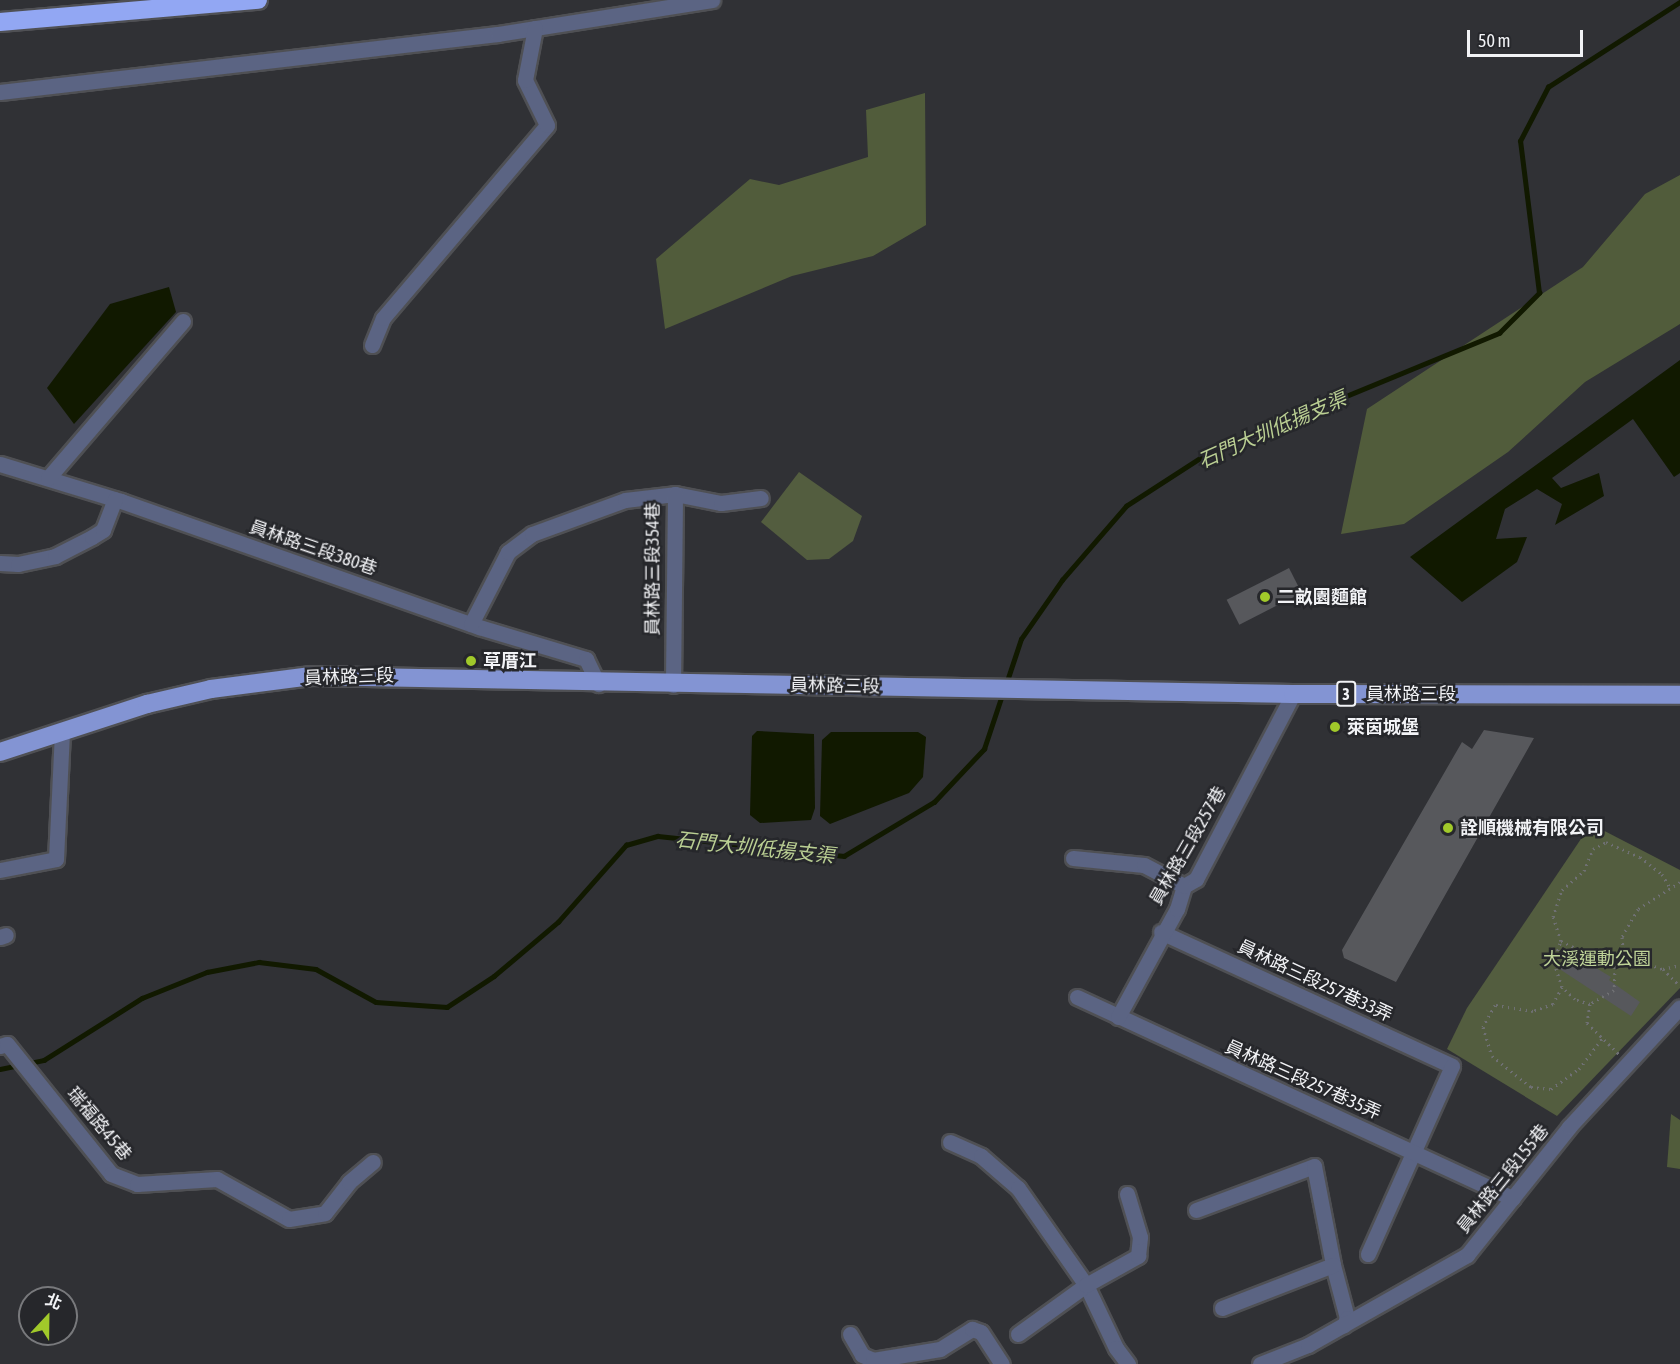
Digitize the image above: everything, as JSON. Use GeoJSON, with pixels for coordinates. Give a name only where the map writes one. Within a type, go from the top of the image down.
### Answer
{"type":"FeatureCollection","features":[{"type":"Feature","properties":{"kind":"highway"},"geometry":{"type":"LineString","coordinates":[[0,22],[258,0]]}},
{"type":"Feature","properties":{"kind":"main road","name":"員林路三段"},"geometry":{"type":"LineString","coordinates":[[0,752],[147,704],[211,689],[311,676],[408,675],[598,684],[1005,688],[1293,694],[1680,695]]}},
{"type":"Feature","properties":{"kind":"street"},"geometry":{"type":"LineString","coordinates":[[0,92],[535,28],[649,5],[712,0]]}},
{"type":"Feature","properties":{"kind":"street"},"geometry":{"type":"LineString","coordinates":[[372,345],[383,318],[547,125],[525,80],[535,28]]}},
{"type":"Feature","properties":{"kind":"street"},"geometry":{"type":"LineString","coordinates":[[48,478],[183,321]]}},
{"type":"Feature","properties":{"kind":"street","name":"員林路三段380巷"},"geometry":{"type":"LineString","coordinates":[[0,464],[115,499],[471,624],[586,659],[598,684]]}},
{"type":"Feature","properties":{"kind":"street"},"geometry":{"type":"LineString","coordinates":[[675,494],[721,503],[761,498]]}},
{"type":"Feature","properties":{"kind":"street","name":"員林路三段354巷"},"geometry":{"type":"LineString","coordinates":[[471,624],[508,552],[532,534],[625,500],[675,494],[673,685]]}},
{"type":"Feature","properties":{"kind":"street"},"geometry":{"type":"LineString","coordinates":[[0,563],[18,564],[56,556],[92,537],[103,530],[115,499]]}},
{"type":"Feature","properties":{"kind":"street","name":"員林路三段257巷"},"geometry":{"type":"LineString","coordinates":[[1118,1017],[1161,932],[1176,909],[1184,886],[1196,879],[1293,694]]}},
{"type":"Feature","properties":{"kind":"street"},"geometry":{"type":"LineString","coordinates":[[0,870],[56,859],[62,733]]}},
{"type":"Feature","properties":{"kind":"street"},"geometry":{"type":"LineString","coordinates":[[1073,858],[1144,865],[1184,886]]}},
{"type":"Feature","properties":{"kind":"street","name":"員林路三段257巷33弄"},"geometry":{"type":"LineString","coordinates":[[1161,932],[1452,1066],[1414,1152]]}},
{"type":"Feature","properties":{"kind":"street","name":"員林路三段257巷35弄"},"geometry":{"type":"LineString","coordinates":[[1077,998],[1513,1198]]}},
{"type":"Feature","properties":{"kind":"street","name":"員林路三段155巷"},"geometry":{"type":"LineString","coordinates":[[1260,1364],[1308,1345],[1467,1255],[1569,1127],[1680,1007]]}},
{"type":"Feature","properties":{"kind":"street","name":"瑞福路45巷"},"geometry":{"type":"LineString","coordinates":[[0,1046],[7,1044],[111,1174],[136,1184],[217,1179],[289,1219],[325,1213],[349,1182],[373,1162]]}},
{"type":"Feature","properties":{"kind":"street"},"geometry":{"type":"LineString","coordinates":[[950,1142],[981,1156],[1018,1188],[1086,1285],[1116,1348],[1128,1364]]}},
{"type":"Feature","properties":{"kind":"street"},"geometry":{"type":"LineString","coordinates":[[1368,1254],[1414,1152]]}},
{"type":"Feature","properties":{"kind":"street"},"geometry":{"type":"LineString","coordinates":[[1197,1210],[1314,1166],[1333,1265],[1347,1318],[1344,1325]]}},
{"type":"Feature","properties":{"kind":"street"},"geometry":{"type":"LineString","coordinates":[[1018,1334],[1086,1285],[1138,1256],[1140,1237],[1127,1194]]}},
{"type":"Feature","properties":{"kind":"street"},"geometry":{"type":"LineString","coordinates":[[1222,1308],[1333,1265]]}},
{"type":"Feature","properties":{"kind":"street"},"geometry":{"type":"LineString","coordinates":[[850,1334],[862,1355],[873,1360],[940,1349],[972,1329],[981,1332],[1002,1364]]}},
{"type":"Feature","properties":{"kind":"path"},"geometry":{"type":"LineString","coordinates":[[1627,953],[1615,967],[1614,990],[1590,1004],[1575,999],[1562,987],[1554,962],[1561,941],[1553,917],[1558,897],[1584,871],[1593,849],[1606,842],[1640,857],[1662,874],[1669,886]]}},
{"type":"Feature","properties":{"kind":"path"},"geometry":{"type":"LineString","coordinates":[[1680,882],[1669,886],[1638,909],[1622,937],[1627,953],[1663,969],[1680,986]]}},
{"type":"Feature","properties":{"kind":"path"},"geometry":{"type":"LineString","coordinates":[[1561,941],[1615,967]]}},
{"type":"Feature","properties":{"kind":"path"},"geometry":{"type":"LineString","coordinates":[[1663,969],[1680,965]]}},
{"type":"Feature","properties":{"kind":"path"},"geometry":{"type":"LineString","coordinates":[[1562,987],[1553,1004],[1533,1011],[1495,1005],[1483,1027],[1492,1056],[1532,1087],[1551,1089],[1579,1069],[1602,1038]]}},
{"type":"Feature","properties":{"kind":"path"},"geometry":{"type":"LineString","coordinates":[[1590,1004],[1587,1023],[1629,1063]]}},
{"type":"Feature","properties":{"kind":"green space"},"geometry":{"type":"Polygon","coordinates":[[[799,472],[862,516],[853,541],[829,559],[807,560],[761,522],[799,472]]]}},
{"type":"Feature","properties":{"kind":"green space","name":"大溪運動公園"},"geometry":{"type":"Polygon","coordinates":[[[1591,824],[1680,870],[1680,988],[1557,1116],[1447,1049],[1467,1008],[1591,824]]]}},
{"type":"Feature","properties":{"kind":"shaded area"},"geometry":{"type":"Polygon","coordinates":[[[925,93],[926,225],[873,256],[792,276],[665,329],[656,259],[750,179],[779,185],[868,157],[866,110],[925,93]]]}},
{"type":"Feature","properties":{"kind":"shaded area"},"geometry":{"type":"Polygon","coordinates":[[[1680,175],[1680,324],[1585,382],[1508,452],[1404,524],[1341,534],[1367,409],[1583,267],[1645,194],[1680,175]]]}},
{"type":"Feature","properties":{"kind":"shaded area"},"geometry":{"type":"Polygon","coordinates":[[[169,287],[176,312],[74,424],[47,388],[110,304],[169,287]]]}},
{"type":"Feature","properties":{"kind":"shaded area"},"geometry":{"type":"Polygon","coordinates":[[[1680,360],[1680,473],[1674,477],[1633,419],[1552,478],[1561,488],[1599,473],[1604,496],[1555,525],[1562,504],[1537,489],[1505,509],[1496,539],[1527,537],[1517,562],[1462,602],[1410,557],[1680,360]]]}},
{"type":"Feature","properties":{"kind":"shaded area"},"geometry":{"type":"Polygon","coordinates":[[[757,731],[814,734],[815,808],[811,820],[760,823],[750,815],[752,736],[757,731]]]}},
{"type":"Feature","properties":{"kind":"shaded area"},"geometry":{"type":"Polygon","coordinates":[[[831,732],[918,732],[926,737],[923,777],[909,793],[830,824],[820,816],[822,740],[831,732]]]}},
{"type":"Feature","properties":{"kind":"shaded area"},"geometry":{"type":"Polygon","coordinates":[[[1671,1114],[1680,1120],[1680,1169],[1667,1167],[1671,1114]]]}},
{"type":"Feature","properties":{"kind":"building","name":"二畝園麵館"},"geometry":{"type":"Polygon","coordinates":[[[1289,568],[1302,593],[1239,625],[1227,600],[1289,568]]]}},
{"type":"Feature","properties":{"kind":"building","name":"詮順機械有限公司"},"geometry":{"type":"Polygon","coordinates":[[[1484,730],[1534,738],[1396,982],[1344,958],[1342,950],[1462,742],[1472,749],[1484,730]]]}},
{"type":"Feature","properties":{"kind":"building"},"geometry":{"type":"Polygon","coordinates":[[[1568,951],[1611,977],[1609,980],[1640,1002],[1631,1016],[1558,968],[1568,951]]]}},
{"type":"Feature","properties":{"kind":"waterway","name":"石門大圳低揚支渠"},"geometry":{"type":"LineString","coordinates":[[1006,684],[1021,639],[1062,580],[1126,506],[1208,453],[1499,333],[1539,293],[1520,141],[1548,87],[1680,2]]}},
{"type":"Feature","properties":{"kind":"waterway","name":"石門大圳低揚支渠"},"geometry":{"type":"LineString","coordinates":[[0,1069],[44,1060],[142,998],[207,972],[259,962],[316,969],[376,1002],[447,1007],[494,976],[558,922],[626,845],[658,836],[844,856],[934,802],[984,749],[1003,692]]}},
{"type":"Feature","properties":{"kind":"place","name":"二畝園麵館"},"geometry":{"type":"Point","coordinates":[1265,597]}},
{"type":"Feature","properties":{"kind":"place","name":"草厝江"},"geometry":{"type":"Point","coordinates":[471,661]}},
{"type":"Feature","properties":{"kind":"place","name":"萊茵城堡"},"geometry":{"type":"Point","coordinates":[1335,727]}},
{"type":"Feature","properties":{"kind":"place","name":"詮順機械有限公司"},"geometry":{"type":"Point","coordinates":[1448,828]}}]}
